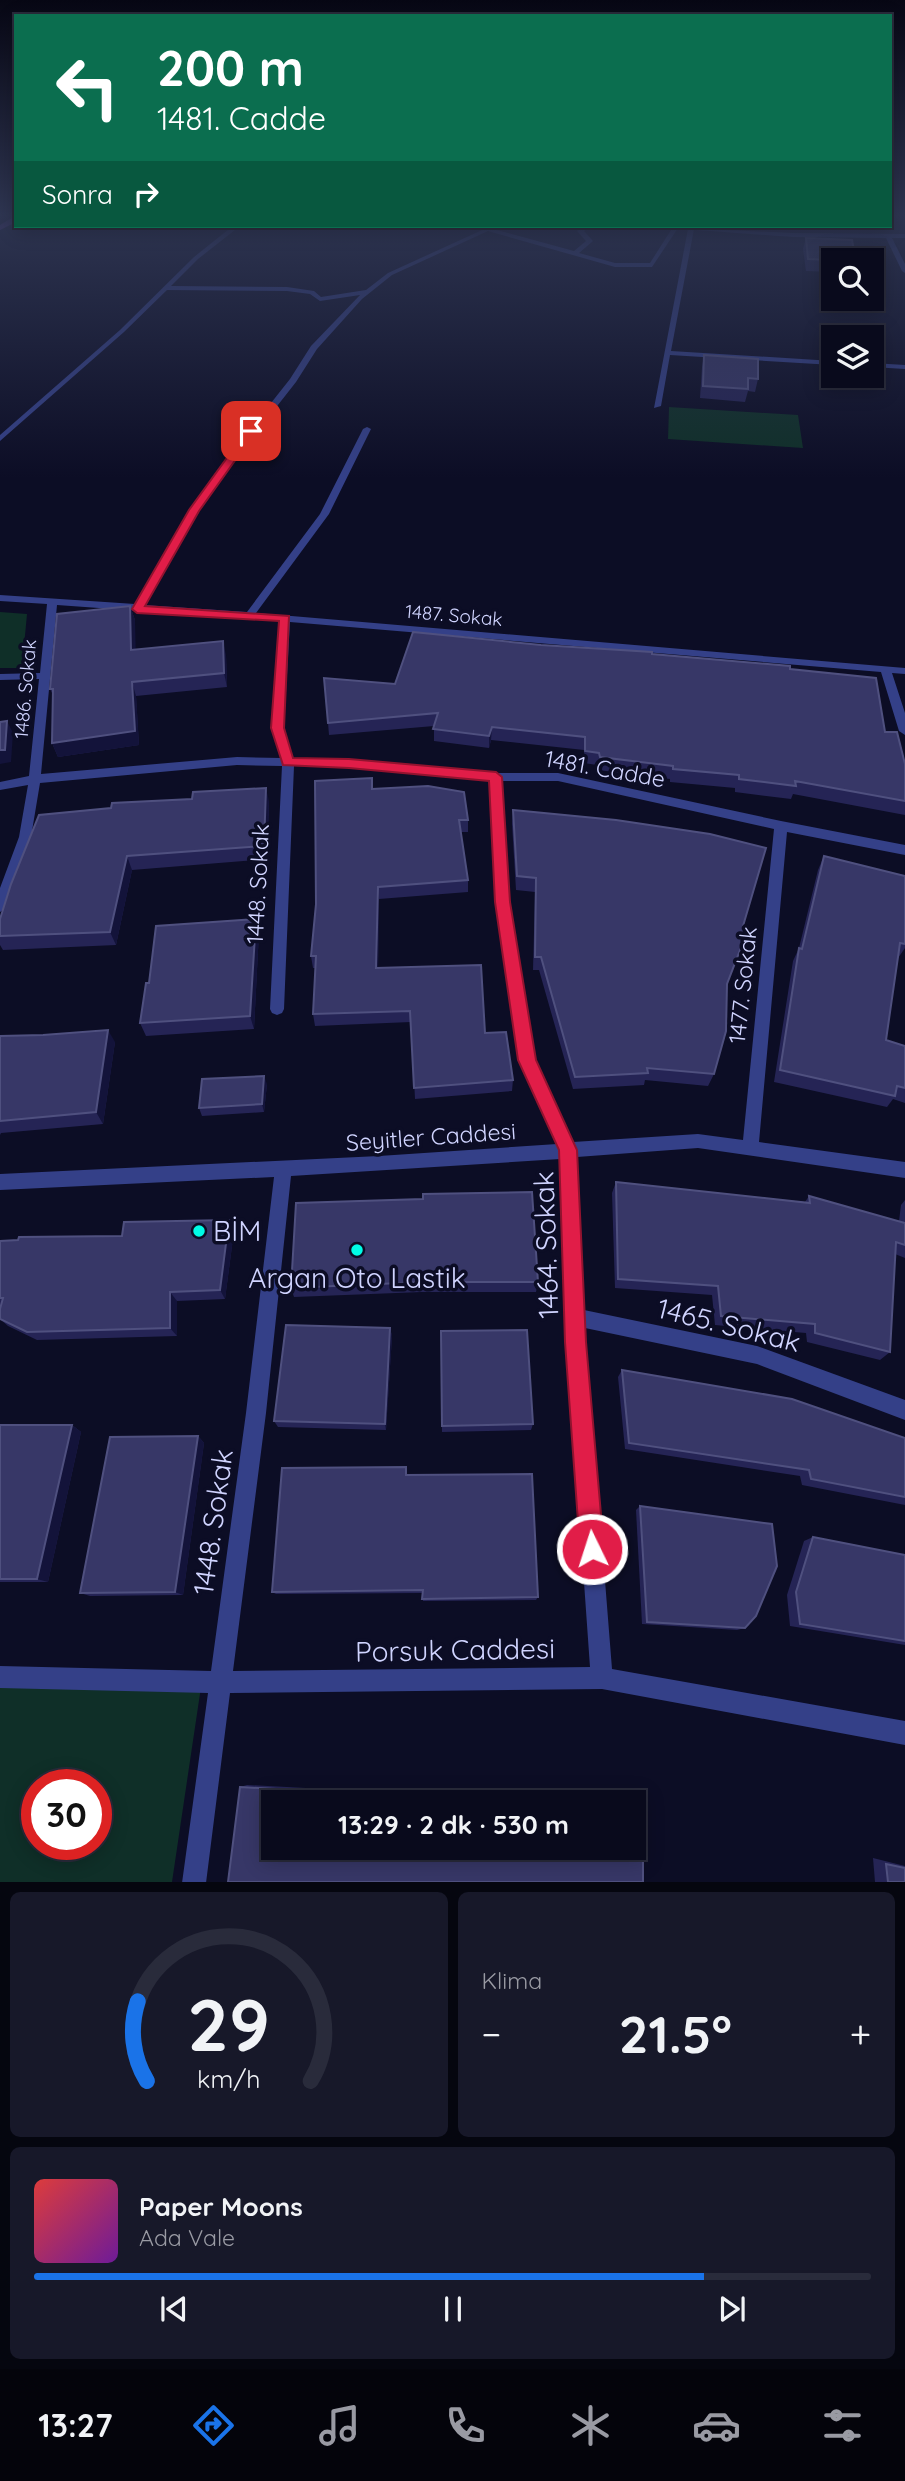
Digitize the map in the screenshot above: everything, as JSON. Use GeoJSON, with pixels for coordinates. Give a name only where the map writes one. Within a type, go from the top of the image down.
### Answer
{"type":"FeatureCollection","features":[{"type":"Feature","properties":{"kind":"street"},"geometry":{"type":"LineString","coordinates":[[0,439],[150,303]]}},
{"type":"Feature","properties":{"kind":"street"},"geometry":{"type":"LineString","coordinates":[[137,609],[194,510],[223,468],[293,380],[314,348],[356,303]]}},
{"type":"Feature","properties":{"kind":"street"},"geometry":{"type":"LineString","coordinates":[[657,406],[677,303]]}},
{"type":"Feature","properties":{"kind":"street"},"geometry":{"type":"LineString","coordinates":[[667,354],[821,362]]}},
{"type":"Feature","properties":{"kind":"street"},"geometry":{"type":"LineString","coordinates":[[884,366],[905,367]]}},
{"type":"Feature","properties":{"kind":"street"},"geometry":{"type":"LineString","coordinates":[[249,615],[324,514],[367,429]]}},
{"type":"Feature","properties":{"kind":"street","name":"1487. Sokak"},"geometry":{"type":"LineString","coordinates":[[0,598],[249,615],[905,671]]}},
{"type":"Feature","properties":{"kind":"street","name":"1486. Sokak"},"geometry":{"type":"LineString","coordinates":[[0,907],[25,836],[35,779],[52,602]]}},
{"type":"Feature","properties":{"kind":"street","name":"1448. Sokak"},"geometry":{"type":"LineString","coordinates":[[277,1009],[288,762],[278,728],[285,618]]}},
{"type":"Feature","properties":{"kind":"street"},"geometry":{"type":"LineString","coordinates":[[886,670],[905,731]]}},
{"type":"Feature","properties":{"kind":"street"},"geometry":{"type":"LineString","coordinates":[[0,677],[44,676]]}},
{"type":"Feature","properties":{"kind":"street","name":"1481. Cadde"},"geometry":{"type":"LineString","coordinates":[[0,786],[35,779],[237,761],[349,763],[496,777],[558,777],[781,826],[905,849]]}},
{"type":"Feature","properties":{"kind":"street","name":"1464. Sokak"},"geometry":{"type":"LineString","coordinates":[[496,777],[502,902],[527,1060],[568,1150],[575,1317],[601,1678]]}},
{"type":"Feature","properties":{"kind":"street","name":"1477. Sokak"},"geometry":{"type":"LineString","coordinates":[[750,1147],[781,826]]}},
{"type":"Feature","properties":{"kind":"street","name":"Seyitler Caddesi"},"geometry":{"type":"LineString","coordinates":[[0,1182],[283,1169],[698,1141],[905,1170]]}},
{"type":"Feature","properties":{"kind":"street","name":"1448. Sokak"},"geometry":{"type":"LineString","coordinates":[[194,1882],[256,1413],[283,1169]]}},
{"type":"Feature","properties":{"kind":"street","name":"1465. Sokak"},"geometry":{"type":"LineString","coordinates":[[575,1317],[757,1355],[905,1410]]}},
{"type":"Feature","properties":{"kind":"street","name":"Porsuk Caddesi"},"geometry":{"type":"LineString","coordinates":[[0,1677],[220,1682],[601,1678],[905,1733]]}},
{"type":"Feature","properties":{"kind":"green space"},"geometry":{"type":"Polygon","coordinates":[[[669,407],[798,415],[803,448],[668,439],[669,407]]]}},
{"type":"Feature","properties":{"kind":"green space"},"geometry":{"type":"Polygon","coordinates":[[[0,612],[27,614],[22,668],[0,668],[0,612]]]}},
{"type":"Feature","properties":{"kind":"green space"},"geometry":{"type":"Polygon","coordinates":[[[0,1681],[201,1687],[172,1882],[0,1882],[0,1681]]]}},
{"type":"Feature","properties":{"kind":"building"},"geometry":{"type":"Polygon","coordinates":[[[704,355],[758,359],[758,379],[748,378],[748,389],[703,386],[704,355]]]}},
{"type":"Feature","properties":{"kind":"building"},"geometry":{"type":"Polygon","coordinates":[[[130,606],[131,650],[223,641],[224,673],[132,682],[135,731],[52,743],[53,689],[50,689],[57,614],[130,606]]]}},
{"type":"Feature","properties":{"kind":"building"},"geometry":{"type":"Polygon","coordinates":[[[413,632],[541,645],[652,652],[876,678],[885,732],[897,732],[905,764],[905,801],[795,781],[796,786],[739,779],[739,775],[673,769],[673,766],[600,757],[599,753],[585,751],[585,737],[492,727],[489,736],[433,729],[438,713],[328,723],[324,678],[395,684],[413,632]]]}},
{"type":"Feature","properties":{"kind":"building"},"geometry":{"type":"Polygon","coordinates":[[[7,721],[5,750],[0,750],[0,722],[7,721]]]}},
{"type":"Feature","properties":{"kind":"building"},"geometry":{"type":"Polygon","coordinates":[[[372,778],[372,789],[428,786],[464,792],[468,820],[459,820],[468,880],[378,887],[376,968],[481,965],[485,1033],[506,1032],[513,1080],[414,1088],[410,1011],[313,1014],[316,956],[311,956],[316,904],[315,781],[372,778]]]}},
{"type":"Feature","properties":{"kind":"building"},"geometry":{"type":"Polygon","coordinates":[[[266,788],[264,846],[127,856],[110,932],[0,936],[0,919],[11,884],[39,815],[111,808],[112,803],[192,799],[193,792],[266,788]]]}},
{"type":"Feature","properties":{"kind":"building"},"geometry":{"type":"Polygon","coordinates":[[[513,810],[616,820],[710,834],[766,848],[743,926],[747,932],[727,984],[726,1031],[714,1074],[647,1068],[648,1073],[575,1077],[541,957],[535,957],[536,878],[517,876],[513,810]]]}},
{"type":"Feature","properties":{"kind":"building"},"geometry":{"type":"Polygon","coordinates":[[[824,856],[905,876],[905,944],[900,943],[886,1040],[905,1046],[905,1088],[897,1086],[895,1096],[780,1070],[799,948],[802,949],[824,856]]]}},
{"type":"Feature","properties":{"kind":"building"},"geometry":{"type":"Polygon","coordinates":[[[256,919],[250,1016],[140,1023],[146,983],[149,983],[156,926],[256,919]]]}},
{"type":"Feature","properties":{"kind":"building"},"geometry":{"type":"Polygon","coordinates":[[[108,1030],[96,1112],[0,1121],[0,1036],[108,1030]]]}},
{"type":"Feature","properties":{"kind":"building"},"geometry":{"type":"Polygon","coordinates":[[[264,1076],[262,1104],[199,1108],[202,1079],[264,1076]]]}},
{"type":"Feature","properties":{"kind":"building"},"geometry":{"type":"Polygon","coordinates":[[[616,1182],[810,1203],[809,1196],[905,1223],[905,1245],[896,1242],[890,1352],[815,1333],[815,1324],[721,1316],[718,1286],[618,1279],[616,1182]]]}},
{"type":"Feature","properties":{"kind":"building"},"geometry":{"type":"Polygon","coordinates":[[[532,1192],[538,1282],[422,1282],[291,1288],[296,1203],[423,1199],[423,1194],[532,1192]]]}},
{"type":"Feature","properties":{"kind":"building"},"geometry":{"type":"Polygon","coordinates":[[[229,1220],[220,1290],[170,1292],[170,1328],[27,1332],[0,1319],[3,1298],[0,1298],[0,1241],[18,1240],[19,1237],[122,1236],[124,1222],[229,1220]]]}},
{"type":"Feature","properties":{"kind":"building"},"geometry":{"type":"Polygon","coordinates":[[[286,1325],[390,1328],[385,1424],[274,1421],[286,1325]]]}},
{"type":"Feature","properties":{"kind":"building"},"geometry":{"type":"Polygon","coordinates":[[[527,1330],[533,1424],[442,1426],[441,1331],[527,1330]]]}},
{"type":"Feature","properties":{"kind":"building"},"geometry":{"type":"Polygon","coordinates":[[[622,1370],[792,1399],[905,1438],[905,1497],[811,1479],[809,1470],[629,1443],[622,1370]]]}},
{"type":"Feature","properties":{"kind":"building"},"geometry":{"type":"Polygon","coordinates":[[[0,1425],[72,1425],[37,1579],[0,1579],[0,1425]]]}},
{"type":"Feature","properties":{"kind":"building"},"geometry":{"type":"Polygon","coordinates":[[[198,1436],[175,1592],[80,1593],[110,1437],[198,1436]]]}},
{"type":"Feature","properties":{"kind":"building"},"geometry":{"type":"Polygon","coordinates":[[[406,1467],[406,1475],[532,1474],[538,1597],[422,1599],[423,1590],[272,1592],[282,1468],[406,1467]]]}},
{"type":"Feature","properties":{"kind":"building"},"geometry":{"type":"Polygon","coordinates":[[[640,1506],[772,1524],[777,1566],[756,1616],[745,1628],[647,1622],[640,1506]]]}},
{"type":"Feature","properties":{"kind":"building"},"geometry":{"type":"Polygon","coordinates":[[[813,1537],[905,1555],[905,1641],[800,1624],[796,1592],[813,1537]]]}},
{"type":"Feature","properties":{"kind":"building"},"geometry":{"type":"Polygon","coordinates":[[[240,1787],[294,1790],[261,1790],[261,1860],[643,1860],[643,1882],[228,1882],[240,1787]]]}},
{"type":"Feature","properties":{"kind":"building"},"geometry":{"type":"Polygon","coordinates":[[[886,1864],[905,1868],[905,1882],[888,1882],[886,1864]]]}},
{"type":"Feature","properties":{"kind":"place","name":"BİM"},"geometry":{"type":"Point","coordinates":[199,1231]}},
{"type":"Feature","properties":{"kind":"place","name":"Argan Oto Lastik"},"geometry":{"type":"Point","coordinates":[357,1250]}},
{"type":"Feature","properties":{"kind":"route"},"geometry":{"type":"LineString","coordinates":[[251,431],[194,510],[137,609],[285,618],[278,728],[288,762],[349,763],[496,777],[502,902],[527,1060],[568,1150],[576,1342],[592,1549]]}}]}
